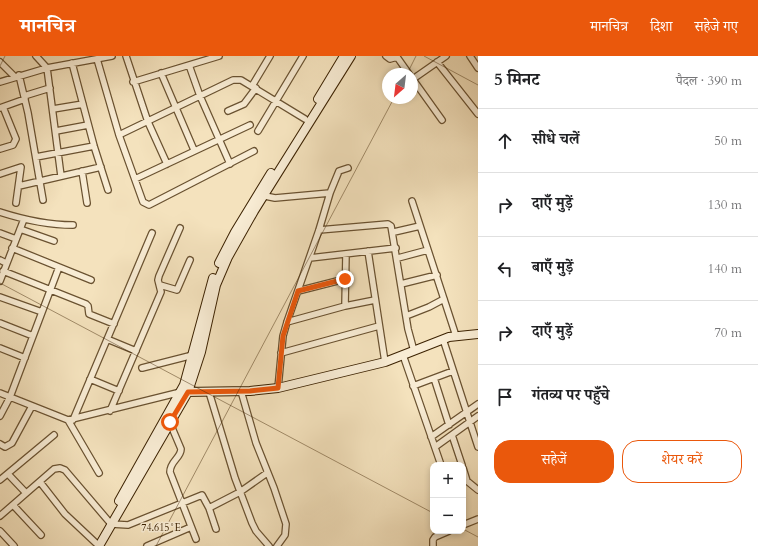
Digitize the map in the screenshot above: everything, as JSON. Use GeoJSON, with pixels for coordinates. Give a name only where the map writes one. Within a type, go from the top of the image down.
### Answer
{"type":"FeatureCollection","features":[{"type":"Feature","properties":{"kind":"main road"},"geometry":{"type":"LineString","coordinates":[[99,546],[170,422],[184,392],[201,352],[216,285],[238,237],[260,195],[344,56]]}},
{"type":"Feature","properties":{"kind":"main road"},"geometry":{"type":"LineString","coordinates":[[113,521],[115,509],[125,489],[184,392],[204,308],[216,270],[226,247],[351,56]]}},
{"type":"Feature","properties":{"kind":"main road"},"geometry":{"type":"LineString","coordinates":[[184,392],[240,391],[278,388],[385,362],[443,339],[478,334]]}},
{"type":"Feature","properties":{"kind":"street"},"geometry":{"type":"LineString","coordinates":[[0,82],[47,68],[72,63],[80,59],[97,59],[110,56]]}},
{"type":"Feature","properties":{"kind":"street"},"geometry":{"type":"LineString","coordinates":[[126,56],[148,122],[167,164]]}},
{"type":"Feature","properties":{"kind":"street"},"geometry":{"type":"LineString","coordinates":[[134,82],[219,56]]}},
{"type":"Feature","properties":{"kind":"street"},"geometry":{"type":"LineString","coordinates":[[228,111],[244,104],[270,56]]}},
{"type":"Feature","properties":{"kind":"street"},"geometry":{"type":"LineString","coordinates":[[258,131],[303,56]]}},
{"type":"Feature","properties":{"kind":"street"},"geometry":{"type":"LineString","coordinates":[[386,56],[390,59],[397,56],[405,68]]}},
{"type":"Feature","properties":{"kind":"street"},"geometry":{"type":"LineString","coordinates":[[418,73],[446,56]]}},
{"type":"Feature","properties":{"kind":"street"},"geometry":{"type":"LineString","coordinates":[[470,56],[478,68]]}},
{"type":"Feature","properties":{"kind":"street"},"geometry":{"type":"LineString","coordinates":[[39,57],[47,68],[61,176]]}},
{"type":"Feature","properties":{"kind":"street"},"geometry":{"type":"LineString","coordinates":[[97,59],[119,135],[142,202],[147,205],[254,151]]}},
{"type":"Feature","properties":{"kind":"street"},"geometry":{"type":"LineString","coordinates":[[0,62],[17,76],[25,97],[43,200]]}},
{"type":"Feature","properties":{"kind":"street"},"geometry":{"type":"LineString","coordinates":[[437,62],[478,114]]}},
{"type":"Feature","properties":{"kind":"street"},"geometry":{"type":"LineString","coordinates":[[72,63],[88,125],[108,190]]}},
{"type":"Feature","properties":{"kind":"street"},"geometry":{"type":"LineString","coordinates":[[189,65],[200,96],[220,138],[230,164]]}},
{"type":"Feature","properties":{"kind":"street"},"geometry":{"type":"LineString","coordinates":[[160,73],[174,108],[194,150]]}},
{"type":"Feature","properties":{"kind":"street"},"geometry":{"type":"LineString","coordinates":[[119,135],[233,80],[241,80],[254,87],[305,119]]}},
{"type":"Feature","properties":{"kind":"street"},"geometry":{"type":"LineString","coordinates":[[418,87],[442,120]]}},
{"type":"Feature","properties":{"kind":"street"},"geometry":{"type":"LineString","coordinates":[[0,149],[15,142],[1,107],[50,88]]}},
{"type":"Feature","properties":{"kind":"street"},"geometry":{"type":"LineString","coordinates":[[53,109],[83,104]]}},
{"type":"Feature","properties":{"kind":"street"},"geometry":{"type":"LineString","coordinates":[[56,131],[88,125]]}},
{"type":"Feature","properties":{"kind":"street"},"geometry":{"type":"LineString","coordinates":[[135,179],[250,125]]}},
{"type":"Feature","properties":{"kind":"street"},"geometry":{"type":"LineString","coordinates":[[36,157],[94,146]]}},
{"type":"Feature","properties":{"kind":"street"},"geometry":{"type":"LineString","coordinates":[[0,174],[21,167],[16,203]]}},
{"type":"Feature","properties":{"kind":"street"},"geometry":{"type":"LineString","coordinates":[[19,186],[101,167]]}},
{"type":"Feature","properties":{"kind":"street"},"geometry":{"type":"LineString","coordinates":[[278,388],[281,353],[287,322],[310,258],[330,193],[339,171],[348,168]]}},
{"type":"Feature","properties":{"kind":"street"},"geometry":{"type":"LineString","coordinates":[[82,171],[87,203]]}},
{"type":"Feature","properties":{"kind":"street"},"geometry":{"type":"LineString","coordinates":[[260,195],[275,198],[330,193]]}},
{"type":"Feature","properties":{"kind":"street"},"geometry":{"type":"LineString","coordinates":[[412,201],[456,336]]}},
{"type":"Feature","properties":{"kind":"street"},"geometry":{"type":"LineString","coordinates":[[0,212],[53,225],[73,225]]}},
{"type":"Feature","properties":{"kind":"street"},"geometry":{"type":"LineString","coordinates":[[0,281],[24,219]]}},
{"type":"Feature","properties":{"kind":"street"},"geometry":{"type":"LineString","coordinates":[[319,230],[388,224],[392,226],[406,316],[414,351]]}},
{"type":"Feature","properties":{"kind":"street"},"geometry":{"type":"LineString","coordinates":[[394,232],[420,226]]}},
{"type":"Feature","properties":{"kind":"street"},"geometry":{"type":"LineString","coordinates":[[20,228],[54,241]]}},
{"type":"Feature","properties":{"kind":"street"},"geometry":{"type":"LineString","coordinates":[[110,411],[161,292],[159,276],[180,228]]}},
{"type":"Feature","properties":{"kind":"street"},"geometry":{"type":"LineString","coordinates":[[0,233],[16,239]]}},
{"type":"Feature","properties":{"kind":"street"},"geometry":{"type":"LineString","coordinates":[[70,420],[90,379],[152,233]]}},
{"type":"Feature","properties":{"kind":"street"},"geometry":{"type":"LineString","coordinates":[[12,248],[91,280]]}},
{"type":"Feature","properties":{"kind":"street"},"geometry":{"type":"LineString","coordinates":[[310,258],[396,248]]}},
{"type":"Feature","properties":{"kind":"street"},"geometry":{"type":"LineString","coordinates":[[398,258],[428,250]]}},
{"type":"Feature","properties":{"kind":"street"},"geometry":{"type":"LineString","coordinates":[[368,252],[385,362]]}},
{"type":"Feature","properties":{"kind":"street"},"geometry":{"type":"LineString","coordinates":[[345,306],[346,254]]}},
{"type":"Feature","properties":{"kind":"street"},"geometry":{"type":"LineString","coordinates":[[0,260],[6,263]]}},
{"type":"Feature","properties":{"kind":"street"},"geometry":{"type":"LineString","coordinates":[[160,285],[177,290],[190,260]]}},
{"type":"Feature","properties":{"kind":"street"},"geometry":{"type":"LineString","coordinates":[[0,416],[10,397],[59,266]]}},
{"type":"Feature","properties":{"kind":"street"},"geometry":{"type":"LineString","coordinates":[[4,271],[86,304],[89,307],[89,314],[114,324]]}},
{"type":"Feature","properties":{"kind":"street"},"geometry":{"type":"LineString","coordinates":[[401,284],[437,275]]}},
{"type":"Feature","properties":{"kind":"street"},"geometry":{"type":"LineString","coordinates":[[298,291],[345,279]]}},
{"type":"Feature","properties":{"kind":"street"},"geometry":{"type":"LineString","coordinates":[[0,297],[42,312]]}},
{"type":"Feature","properties":{"kind":"street"},"geometry":{"type":"LineString","coordinates":[[406,316],[429,307],[444,298]]}},
{"type":"Feature","properties":{"kind":"street"},"geometry":{"type":"LineString","coordinates":[[287,322],[345,306],[375,300]]}},
{"type":"Feature","properties":{"kind":"street"},"geometry":{"type":"LineString","coordinates":[[0,323],[33,336]]}},
{"type":"Feature","properties":{"kind":"street"},"geometry":{"type":"LineString","coordinates":[[281,353],[379,326]]}},
{"type":"Feature","properties":{"kind":"street"},"geometry":{"type":"LineString","coordinates":[[107,339],[136,351]]}},
{"type":"Feature","properties":{"kind":"street"},"geometry":{"type":"LineString","coordinates":[[443,339],[478,446]]}},
{"type":"Feature","properties":{"kind":"street"},"geometry":{"type":"LineString","coordinates":[[0,357],[1,349],[25,358]]}},
{"type":"Feature","properties":{"kind":"street"},"geometry":{"type":"LineString","coordinates":[[142,368],[193,355]]}},
{"type":"Feature","properties":{"kind":"street"},"geometry":{"type":"LineString","coordinates":[[403,355],[440,462]]}},
{"type":"Feature","properties":{"kind":"street"},"geometry":{"type":"LineString","coordinates":[[413,386],[453,371]]}},
{"type":"Feature","properties":{"kind":"street"},"geometry":{"type":"LineString","coordinates":[[434,378],[449,425]]}},
{"type":"Feature","properties":{"kind":"street"},"geometry":{"type":"LineString","coordinates":[[90,379],[119,391]]}},
{"type":"Feature","properties":{"kind":"street"},"geometry":{"type":"LineString","coordinates":[[240,391],[256,443],[274,488],[286,524],[284,535],[278,546]]}},
{"type":"Feature","properties":{"kind":"street"},"geometry":{"type":"LineString","coordinates":[[0,393],[70,420],[184,392]]}},
{"type":"Feature","properties":{"kind":"street"},"geometry":{"type":"LineString","coordinates":[[209,392],[240,492],[256,531],[269,546]]}},
{"type":"Feature","properties":{"kind":"street"},"geometry":{"type":"LineString","coordinates":[[431,437],[478,404]]}},
{"type":"Feature","properties":{"kind":"street"},"geometry":{"type":"LineString","coordinates":[[0,444],[5,447],[12,443],[32,406]]}},
{"type":"Feature","properties":{"kind":"street"},"geometry":{"type":"LineString","coordinates":[[434,447],[478,416]]}},
{"type":"Feature","properties":{"kind":"street"},"geometry":{"type":"LineString","coordinates":[[70,420],[99,473]]}},
{"type":"Feature","properties":{"kind":"street"},"geometry":{"type":"LineString","coordinates":[[170,422],[181,449],[181,453],[170,468],[181,503],[196,539]]}},
{"type":"Feature","properties":{"kind":"street"},"geometry":{"type":"LineString","coordinates":[[0,480],[54,435]]}},
{"type":"Feature","properties":{"kind":"street"},"geometry":{"type":"LineString","coordinates":[[452,435],[462,462]]}},
{"type":"Feature","properties":{"kind":"street"},"geometry":{"type":"LineString","coordinates":[[0,516],[54,469],[60,468],[65,470],[113,521],[128,525],[202,495],[209,508],[216,529]]}},
{"type":"Feature","properties":{"kind":"street"},"geometry":{"type":"LineString","coordinates":[[209,508],[240,492],[267,472]]}},
{"type":"Feature","properties":{"kind":"street"},"geometry":{"type":"LineString","coordinates":[[8,474],[26,493]]}},
{"type":"Feature","properties":{"kind":"street"},"geometry":{"type":"LineString","coordinates":[[466,477],[467,481],[478,490]]}},
{"type":"Feature","properties":{"kind":"street"},"geometry":{"type":"LineString","coordinates":[[40,482],[65,514],[99,546]]}},
{"type":"Feature","properties":{"kind":"street"},"geometry":{"type":"LineString","coordinates":[[13,505],[41,535]]}},
{"type":"Feature","properties":{"kind":"street"},"geometry":{"type":"LineString","coordinates":[[466,525],[478,519]]}},
{"type":"Feature","properties":{"kind":"street"},"geometry":{"type":"LineString","coordinates":[[147,546],[191,527]]}},
{"type":"Feature","properties":{"kind":"street"},"geometry":{"type":"LineString","coordinates":[[0,531],[14,546]]}},
{"type":"Feature","properties":{"kind":"street"},"geometry":{"type":"LineString","coordinates":[[433,546],[433,540],[435,537],[442,534]]}},
{"type":"Feature","properties":{"kind":"route"},"geometry":{"type":"LineString","coordinates":[[170,422],[188,392],[250,391],[278,388],[283,336],[298,291],[345,279]]}}]}
